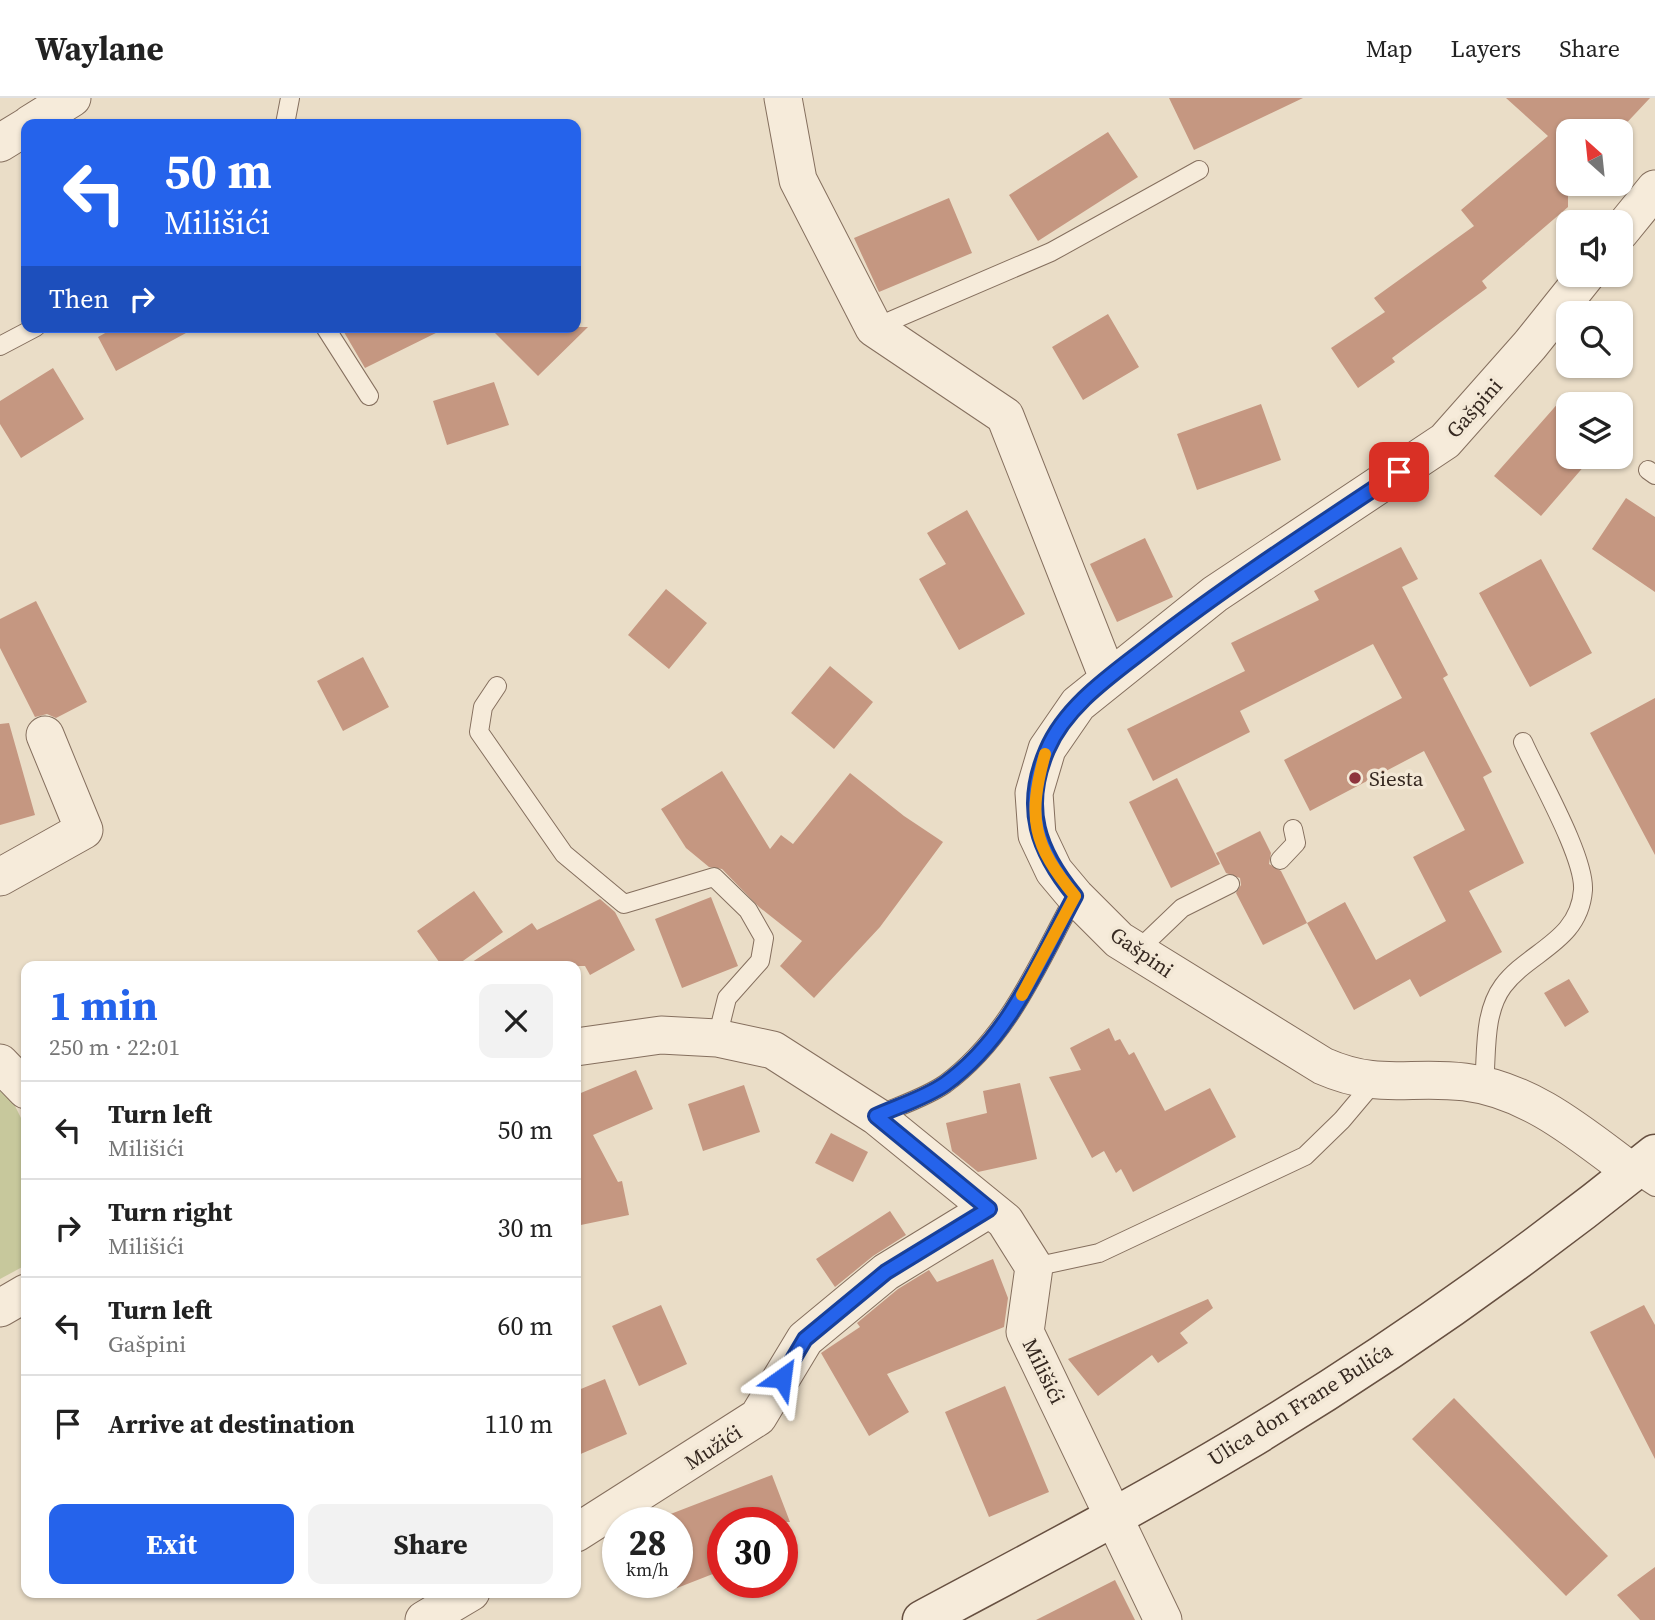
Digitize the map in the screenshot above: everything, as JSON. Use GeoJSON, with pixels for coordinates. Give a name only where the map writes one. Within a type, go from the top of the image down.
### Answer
{"type":"FeatureCollection","features":[{"type":"Feature","properties":{"kind":"street"},"geometry":{"type":"LineString","coordinates":[[39,119],[72,98]]}},
{"type":"Feature","properties":{"kind":"street"},"geometry":{"type":"LineString","coordinates":[[783,98],[798,180],[874,328],[1005,416],[1108,678]]}},
{"type":"Feature","properties":{"kind":"street"},"geometry":{"type":"LineString","coordinates":[[0,143],[21,130]]}},
{"type":"Feature","properties":{"kind":"street"},"geometry":{"type":"LineString","coordinates":[[1633,216],[1655,189]]}},
{"type":"Feature","properties":{"kind":"street","name":"Gašpini"},"geometry":{"type":"LineString","coordinates":[[1577,287],[1446,441],[1215,594],[1078,704],[1047,749],[1034,793],[1037,835],[1054,870],[1075,896],[1119,940],[1323,1066],[1348,1077],[1374,1082],[1461,1081],[1523,1097],[1647,1171]]}},
{"type":"Feature","properties":{"kind":"street"},"geometry":{"type":"LineString","coordinates":[[0,877],[84,830],[45,735]]}},
{"type":"Feature","properties":{"kind":"street"},"geometry":{"type":"LineString","coordinates":[[581,1046],[661,1035],[717,1038],[773,1050],[876,1116],[1005,1222],[1034,1267]]}},
{"type":"Feature","properties":{"kind":"street"},"geometry":{"type":"LineString","coordinates":[[0,1063],[21,1085]]}},
{"type":"Feature","properties":{"kind":"street","name":"Ulica don Frane Bulića"},"geometry":{"type":"LineString","coordinates":[[922,1620],[1115,1517],[1244,1442],[1357,1370],[1647,1171]]}},
{"type":"Feature","properties":{"kind":"street","name":"Mužići"},"geometry":{"type":"LineString","coordinates":[[581,1530],[758,1417],[805,1339],[886,1272],[989,1209]]}},
{"type":"Feature","properties":{"kind":"street","name":"Milišići"},"geometry":{"type":"LineString","coordinates":[[1034,1267],[1024,1332],[1163,1620]]}},
{"type":"Feature","properties":{"kind":"street"},"geometry":{"type":"LineString","coordinates":[[0,1308],[21,1296]]}},
{"type":"Feature","properties":{"kind":"street"},"geometry":{"type":"LineString","coordinates":[[424,1620],[461,1598]]}},
{"type":"Feature","properties":{"kind":"lane"},"geometry":{"type":"LineString","coordinates":[[286,119],[290,98]]}},
{"type":"Feature","properties":{"kind":"lane"},"geometry":{"type":"LineString","coordinates":[[874,328],[1051,252],[1199,170]]}},
{"type":"Feature","properties":{"kind":"lane"},"geometry":{"type":"LineString","coordinates":[[0,346],[25,333]]}},
{"type":"Feature","properties":{"kind":"lane"},"geometry":{"type":"LineString","coordinates":[[329,333],[369,396]]}},
{"type":"Feature","properties":{"kind":"lane"},"geometry":{"type":"LineString","coordinates":[[497,686],[483,707],[479,732],[564,854],[624,904],[714,877],[748,910],[764,938],[760,961],[727,998],[717,1038]]}},
{"type":"Feature","properties":{"kind":"lane"},"geometry":{"type":"LineString","coordinates":[[1484,1085],[1490,1015],[1504,985],[1576,919],[1583,890],[1579,865],[1523,742]]}},
{"type":"Feature","properties":{"kind":"lane"},"geometry":{"type":"LineString","coordinates":[[1280,860],[1297,843],[1293,829]]}},
{"type":"Feature","properties":{"kind":"lane"},"geometry":{"type":"LineString","coordinates":[[1137,951],[1182,908],[1230,884]]}},
{"type":"Feature","properties":{"kind":"lane"},"geometry":{"type":"LineString","coordinates":[[876,1116],[943,1086],[985,1050],[1005,1025],[1075,896]]}},
{"type":"Feature","properties":{"kind":"lane"},"geometry":{"type":"LineString","coordinates":[[1034,1267],[1099,1253],[1305,1156],[1342,1121],[1374,1082]]}},
{"type":"Feature","properties":{"kind":"green space"},"geometry":{"type":"Polygon","coordinates":[[[0,1090],[12,1100],[21,1118],[21,1268],[0,1279],[0,1090]]]}},
{"type":"Feature","properties":{"kind":"building"},"geometry":{"type":"Polygon","coordinates":[[[1169,98],[1303,98],[1194,150],[1169,98]]]}},
{"type":"Feature","properties":{"kind":"building"},"geometry":{"type":"Polygon","coordinates":[[[1506,98],[1650,98],[1630,119],[1556,119],[1556,196],[1568,196],[1568,207],[1556,210],[1556,217],[1482,281],[1487,288],[1392,358],[1395,362],[1358,388],[1331,348],[1385,312],[1374,298],[1474,226],[1461,210],[1548,136],[1506,98]]]}},
{"type":"Feature","properties":{"kind":"building"},"geometry":{"type":"Polygon","coordinates":[[[1108,132],[1138,177],[1038,241],[1009,195],[1108,132]]]}},
{"type":"Feature","properties":{"kind":"building"},"geometry":{"type":"Polygon","coordinates":[[[949,198],[972,253],[879,292],[854,238],[949,198]]]}},
{"type":"Feature","properties":{"kind":"building"},"geometry":{"type":"Polygon","coordinates":[[[1108,314],[1139,367],[1083,400],[1052,347],[1108,314]]]}},
{"type":"Feature","properties":{"kind":"building"},"geometry":{"type":"Polygon","coordinates":[[[581,327],[588,327],[538,376],[495,333],[581,333],[581,327]]]}},
{"type":"Feature","properties":{"kind":"building"},"geometry":{"type":"Polygon","coordinates":[[[105,333],[186,333],[116,371],[98,337],[105,333]]]}},
{"type":"Feature","properties":{"kind":"building"},"geometry":{"type":"Polygon","coordinates":[[[345,333],[436,333],[365,368],[345,333]]]}},
{"type":"Feature","properties":{"kind":"building"},"geometry":{"type":"Polygon","coordinates":[[[53,368],[84,419],[21,458],[0,424],[0,401],[53,368]]]}},
{"type":"Feature","properties":{"kind":"building"},"geometry":{"type":"Polygon","coordinates":[[[494,382],[509,425],[447,445],[433,401],[494,382]]]}},
{"type":"Feature","properties":{"kind":"building"},"geometry":{"type":"Polygon","coordinates":[[[1261,404],[1281,460],[1197,490],[1177,434],[1261,404]]]}},
{"type":"Feature","properties":{"kind":"building"},"geometry":{"type":"Polygon","coordinates":[[[1556,406],[1556,469],[1582,469],[1541,516],[1494,476],[1556,406]]]}},
{"type":"Feature","properties":{"kind":"building"},"geometry":{"type":"Polygon","coordinates":[[[1626,498],[1655,517],[1655,592],[1592,549],[1626,498]]]}},
{"type":"Feature","properties":{"kind":"building"},"geometry":{"type":"Polygon","coordinates":[[[967,510],[1025,614],[959,650],[919,579],[946,564],[927,533],[967,510]]]}},
{"type":"Feature","properties":{"kind":"building"},"geometry":{"type":"Polygon","coordinates":[[[1145,538],[1173,597],[1117,622],[1090,564],[1145,538]]]}},
{"type":"Feature","properties":{"kind":"building"},"geometry":{"type":"Polygon","coordinates":[[[1401,547],[1418,579],[1402,587],[1448,675],[1443,678],[1492,772],[1483,777],[1524,863],[1469,891],[1502,952],[1420,997],[1410,979],[1354,1010],[1307,923],[1345,902],[1376,960],[1446,921],[1413,857],[1465,830],[1424,751],[1310,811],[1284,760],[1402,698],[1373,644],[1240,711],[1250,732],[1153,781],[1127,729],[1245,671],[1231,643],[1319,600],[1314,591],[1401,547]]]}},
{"type":"Feature","properties":{"kind":"building"},"geometry":{"type":"Polygon","coordinates":[[[1541,559],[1592,653],[1530,687],[1479,593],[1541,559]]]}},
{"type":"Feature","properties":{"kind":"building"},"geometry":{"type":"Polygon","coordinates":[[[666,589],[707,623],[669,669],[628,635],[666,589]]]}},
{"type":"Feature","properties":{"kind":"building"},"geometry":{"type":"Polygon","coordinates":[[[36,601],[87,702],[56,718],[47,714],[35,717],[0,648],[0,619],[36,601]]]}},
{"type":"Feature","properties":{"kind":"building"},"geometry":{"type":"Polygon","coordinates":[[[363,657],[389,707],[343,731],[317,681],[363,657]]]}},
{"type":"Feature","properties":{"kind":"building"},"geometry":{"type":"Polygon","coordinates":[[[830,666],[873,702],[834,749],[791,713],[830,666]]]}},
{"type":"Feature","properties":{"kind":"building"},"geometry":{"type":"Polygon","coordinates":[[[1655,698],[1655,855],[1590,733],[1655,698]]]}},
{"type":"Feature","properties":{"kind":"building"},"geometry":{"type":"Polygon","coordinates":[[[9,723],[35,815],[0,825],[0,724],[9,723]]]}},
{"type":"Feature","properties":{"kind":"building"},"geometry":{"type":"Polygon","coordinates":[[[722,771],[770,849],[781,835],[793,844],[850,773],[904,816],[943,842],[880,927],[814,998],[780,966],[802,941],[759,907],[722,869],[709,867],[686,848],[661,809],[722,771]]]}},
{"type":"Feature","properties":{"kind":"building"},"geometry":{"type":"Polygon","coordinates":[[[1177,778],[1220,864],[1171,888],[1129,802],[1177,778]]]}},
{"type":"Feature","properties":{"kind":"building"},"geometry":{"type":"Polygon","coordinates":[[[1260,831],[1271,853],[1269,864],[1281,871],[1307,923],[1263,945],[1236,893],[1241,885],[1240,878],[1226,873],[1216,853],[1260,831]]]}},
{"type":"Feature","properties":{"kind":"building"},"geometry":{"type":"Polygon","coordinates":[[[474,891],[503,932],[463,961],[438,961],[417,931],[474,891]]]}},
{"type":"Feature","properties":{"kind":"building"},"geometry":{"type":"Polygon","coordinates":[[[711,897],[738,966],[682,988],[655,919],[711,897]]]}},
{"type":"Feature","properties":{"kind":"building"},"geometry":{"type":"Polygon","coordinates":[[[600,899],[615,912],[635,950],[590,975],[585,966],[581,966],[581,961],[474,961],[532,923],[537,930],[600,899]]]}},
{"type":"Feature","properties":{"kind":"building"},"geometry":{"type":"Polygon","coordinates":[[[1569,979],[1589,1012],[1565,1027],[1544,993],[1569,979]]]}},
{"type":"Feature","properties":{"kind":"building"},"geometry":{"type":"Polygon","coordinates":[[[1109,1028],[1115,1041],[1120,1039],[1129,1055],[1134,1052],[1165,1111],[1210,1088],[1236,1137],[1133,1192],[1121,1169],[1116,1173],[1104,1151],[1092,1158],[1049,1077],[1081,1070],[1070,1048],[1109,1028]]]}},
{"type":"Feature","properties":{"kind":"building"},"geometry":{"type":"Polygon","coordinates":[[[636,1070],[653,1109],[593,1135],[618,1182],[622,1181],[629,1215],[581,1225],[581,1093],[636,1070]]]}},
{"type":"Feature","properties":{"kind":"building"},"geometry":{"type":"Polygon","coordinates":[[[1020,1083],[1037,1159],[978,1172],[952,1151],[946,1123],[987,1113],[983,1091],[1020,1083]]]}},
{"type":"Feature","properties":{"kind":"building"},"geometry":{"type":"Polygon","coordinates":[[[744,1085],[760,1132],[703,1151],[688,1104],[744,1085]]]}},
{"type":"Feature","properties":{"kind":"building"},"geometry":{"type":"Polygon","coordinates":[[[831,1133],[868,1152],[853,1182],[815,1163],[831,1133]]]}},
{"type":"Feature","properties":{"kind":"building"},"geometry":{"type":"Polygon","coordinates":[[[890,1211],[906,1235],[873,1256],[835,1287],[816,1259],[890,1211]]]}},
{"type":"Feature","properties":{"kind":"building"},"geometry":{"type":"Polygon","coordinates":[[[993,1259],[1008,1298],[1004,1327],[887,1374],[909,1412],[869,1436],[821,1353],[860,1327],[857,1323],[898,1289],[929,1270],[937,1282],[993,1259]]]}},
{"type":"Feature","properties":{"kind":"building"},"geometry":{"type":"Polygon","coordinates":[[[1208,1299],[1213,1308],[1180,1333],[1188,1343],[1158,1363],[1152,1355],[1098,1396],[1068,1359],[1208,1299]]]}},
{"type":"Feature","properties":{"kind":"building"},"geometry":{"type":"Polygon","coordinates":[[[661,1305],[687,1364],[639,1386],[612,1326],[661,1305]]]}},
{"type":"Feature","properties":{"kind":"building"},"geometry":{"type":"Polygon","coordinates":[[[1644,1305],[1655,1325],[1655,1459],[1590,1332],[1644,1305]]]}},
{"type":"Feature","properties":{"kind":"building"},"geometry":{"type":"Polygon","coordinates":[[[605,1379],[627,1434],[581,1454],[581,1389],[605,1379]]]}},
{"type":"Feature","properties":{"kind":"building"},"geometry":{"type":"Polygon","coordinates":[[[1005,1386],[1049,1492],[989,1517],[945,1412],[1005,1386]]]}},
{"type":"Feature","properties":{"kind":"building"},"geometry":{"type":"Polygon","coordinates":[[[1454,1398],[1608,1556],[1566,1596],[1412,1439],[1454,1398]]]}},
{"type":"Feature","properties":{"kind":"building"},"geometry":{"type":"Polygon","coordinates":[[[772,1475],[784,1507],[707,1507],[707,1576],[693,1582],[693,1507],[689,1507],[772,1475]]]}},
{"type":"Feature","properties":{"kind":"building"},"geometry":{"type":"Polygon","coordinates":[[[1655,1567],[1655,1620],[1640,1620],[1617,1595],[1655,1567]]]}},
{"type":"Feature","properties":{"kind":"building"},"geometry":{"type":"Polygon","coordinates":[[[1115,1580],[1135,1620],[1036,1620],[1115,1580]]]}},
{"type":"Feature","properties":{"kind":"slow traffic"},"geometry":{"type":"LineString","coordinates":[[1022,995],[1075,896],[1054,870],[1037,835],[1034,793],[1045,754]]}},
{"type":"Feature","properties":{"kind":"place","name":"Siesta"},"geometry":{"type":"Point","coordinates":[1355,778]}},
{"type":"Feature","properties":{"kind":"route"},"geometry":{"type":"LineString","coordinates":[[782,1378],[805,1339],[886,1272],[989,1209],[876,1116],[943,1086],[985,1050],[1005,1025],[1075,896],[1054,870],[1037,835],[1034,793],[1047,749],[1078,704],[1129,661],[1215,594],[1399,472]]}}]}
